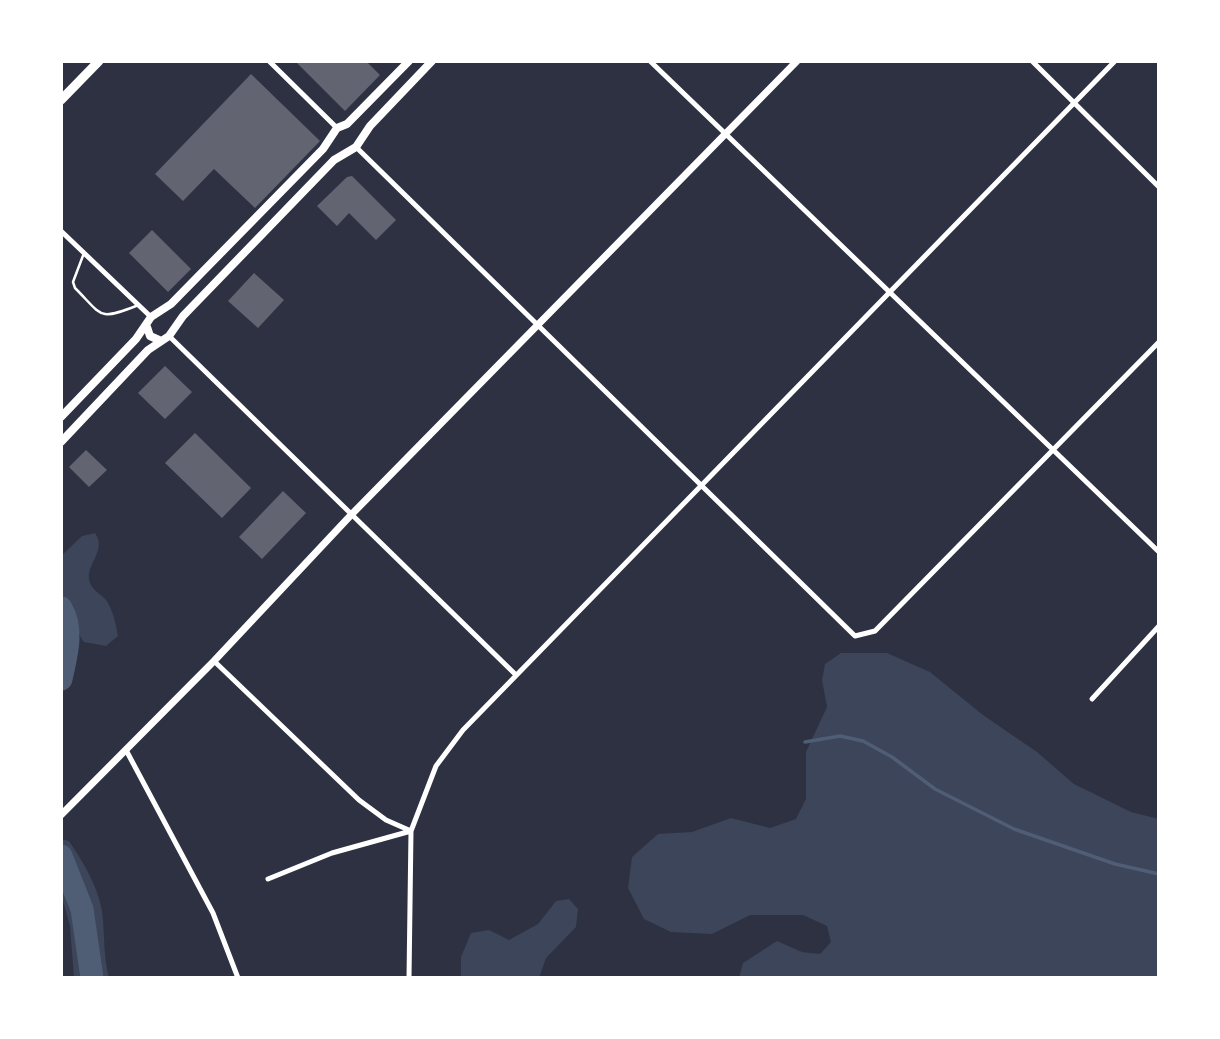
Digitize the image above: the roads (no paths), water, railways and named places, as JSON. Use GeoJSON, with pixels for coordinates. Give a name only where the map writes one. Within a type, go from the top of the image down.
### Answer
{"type":"FeatureCollection","features":[{"type":"Feature","properties":{"kind":"main road"},"geometry":{"type":"LineString","coordinates":[[61,100],[99,61]]}},
{"type":"Feature","properties":{"kind":"main road"},"geometry":{"type":"LineString","coordinates":[[61,417],[147,327],[151,317],[160,314],[333,137],[337,128],[347,124],[409,61]]}},
{"type":"Feature","properties":{"kind":"main road"},"geometry":{"type":"LineString","coordinates":[[61,442],[159,340],[169,336],[173,327],[346,150],[356,147],[360,138],[432,61]]}},
{"type":"Feature","properties":{"kind":"main road"},"geometry":{"type":"LineString","coordinates":[[347,124],[356,128],[360,138]]}},
{"type":"Feature","properties":{"kind":"main road"},"geometry":{"type":"LineString","coordinates":[[333,137],[337,146],[346,150]]}},
{"type":"Feature","properties":{"kind":"main road"},"geometry":{"type":"LineString","coordinates":[[160,314],[169,318],[173,327]]}},
{"type":"Feature","properties":{"kind":"main road"},"geometry":{"type":"LineString","coordinates":[[147,327],[150,336],[159,340]]}},
{"type":"Feature","properties":{"kind":"street"},"geometry":{"type":"LineString","coordinates":[[269,61],[337,128]]}},
{"type":"Feature","properties":{"kind":"street"},"geometry":{"type":"LineString","coordinates":[[650,61],[887,293],[1159,552]]}},
{"type":"Feature","properties":{"kind":"street"},"geometry":{"type":"LineString","coordinates":[[61,815],[797,61]]}},
{"type":"Feature","properties":{"kind":"street"},"geometry":{"type":"LineString","coordinates":[[1032,61],[1159,187]]}},
{"type":"Feature","properties":{"kind":"street"},"geometry":{"type":"LineString","coordinates":[[402,978],[409,976],[411,831],[436,766],[463,730],[1115,61]]}},
{"type":"Feature","properties":{"kind":"street"},"geometry":{"type":"LineString","coordinates":[[356,147],[855,636],[875,631],[1159,342]]}},
{"type":"Feature","properties":{"kind":"street"},"geometry":{"type":"LineString","coordinates":[[61,231],[151,317]]}},
{"type":"Feature","properties":{"kind":"street"},"geometry":{"type":"LineString","coordinates":[[169,336],[516,675]]}},
{"type":"Feature","properties":{"kind":"street"},"geometry":{"type":"LineString","coordinates":[[1092,699],[1159,626]]}},
{"type":"Feature","properties":{"kind":"street"},"geometry":{"type":"LineString","coordinates":[[214,661],[359,800],[386,820],[411,831]]}},
{"type":"Feature","properties":{"kind":"street"},"geometry":{"type":"LineString","coordinates":[[126,750],[213,913],[238,978]]}},
{"type":"Feature","properties":{"kind":"street"},"geometry":{"type":"LineString","coordinates":[[268,879],[332,853],[411,831]]}},
{"type":"Feature","properties":{"kind":"lane"},"geometry":{"type":"LineString","coordinates":[[84,253],[73,282],[103,315],[110,317],[138,305]]}},
{"type":"Feature","properties":{"kind":"waterway"},"geometry":{"type":"LineString","coordinates":[[61,608],[68,634],[61,679]]}},
{"type":"Feature","properties":{"kind":"waterway"},"geometry":{"type":"LineString","coordinates":[[805,742],[840,736],[863,741],[892,757],[935,789],[1014,829],[1115,864],[1159,874]]}},
{"type":"Feature","properties":{"kind":"waterway"},"geometry":{"type":"LineString","coordinates":[[61,856],[82,909],[92,978]]}}]}
